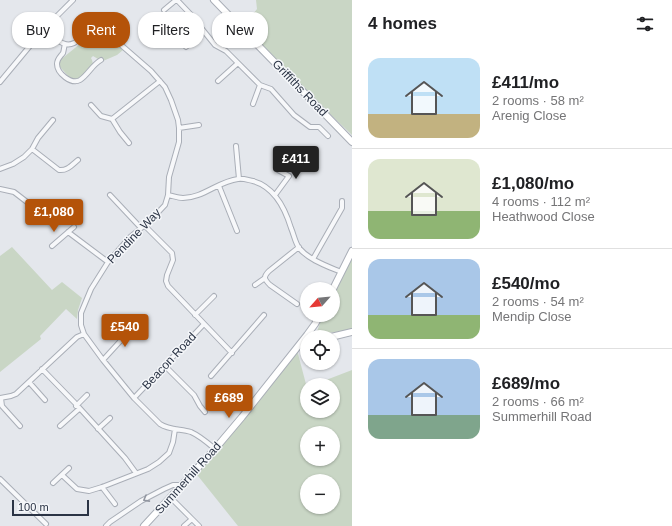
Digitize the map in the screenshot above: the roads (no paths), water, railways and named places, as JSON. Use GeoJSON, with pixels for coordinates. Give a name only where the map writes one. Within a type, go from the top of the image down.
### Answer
{"type":"FeatureCollection","features":[{"type":"Feature","properties":{"kind":"street"},"geometry":{"type":"LineString","coordinates":[[61,12],[73,0]]}},
{"type":"Feature","properties":{"kind":"street"},"geometry":{"type":"LineString","coordinates":[[164,10],[177,0],[188,12]]}},
{"type":"Feature","properties":{"kind":"street","name":"Griffiths Road"},"geometry":{"type":"LineString","coordinates":[[214,0],[352,142]]}},
{"type":"Feature","properties":{"kind":"street"},"geometry":{"type":"LineString","coordinates":[[204,31],[215,45],[226,51],[260,85],[271,89],[294,114],[310,127],[318,127],[328,136]]}},
{"type":"Feature","properties":{"kind":"street"},"geometry":{"type":"LineString","coordinates":[[72,43],[65,44],[57,65],[60,72],[68,80],[76,82],[81,80],[96,63],[101,60]]}},
{"type":"Feature","properties":{"kind":"street"},"geometry":{"type":"LineString","coordinates":[[0,82],[28,48]]}},
{"type":"Feature","properties":{"kind":"street","name":"Pendine Way"},"geometry":{"type":"LineString","coordinates":[[126,48],[151,71],[165,87],[172,100],[178,120],[179,142],[169,177],[168,195],[165,205],[143,227],[130,237],[108,262],[91,289],[81,313],[81,325],[84,334],[103,360],[134,398],[160,424],[165,427],[191,432],[215,449]]}},
{"type":"Feature","properties":{"kind":"street"},"geometry":{"type":"LineString","coordinates":[[218,81],[238,63]]}},
{"type":"Feature","properties":{"kind":"street"},"geometry":{"type":"LineString","coordinates":[[112,119],[160,81]]}},
{"type":"Feature","properties":{"kind":"street"},"geometry":{"type":"LineString","coordinates":[[253,104],[260,85]]}},
{"type":"Feature","properties":{"kind":"street"},"geometry":{"type":"LineString","coordinates":[[91,105],[101,116],[112,119],[129,143]]}},
{"type":"Feature","properties":{"kind":"street"},"geometry":{"type":"LineString","coordinates":[[0,169],[13,164],[24,157],[32,149],[38,138],[53,120]]}},
{"type":"Feature","properties":{"kind":"street"},"geometry":{"type":"LineString","coordinates":[[179,128],[199,125]]}},
{"type":"Feature","properties":{"kind":"street"},"geometry":{"type":"LineString","coordinates":[[236,146],[239,179]]}},
{"type":"Feature","properties":{"kind":"street"},"geometry":{"type":"LineString","coordinates":[[32,149],[59,170],[69,168],[78,160]]}},
{"type":"Feature","properties":{"kind":"street"},"geometry":{"type":"LineString","coordinates":[[275,195],[289,176],[278,170]]}},
{"type":"Feature","properties":{"kind":"street"},"geometry":{"type":"LineString","coordinates":[[168,195],[183,198],[200,194],[231,180],[239,179],[262,184],[275,195],[285,210],[299,247],[313,259],[341,272]]}},
{"type":"Feature","properties":{"kind":"street"},"geometry":{"type":"LineString","coordinates":[[219,186],[237,231]]}},
{"type":"Feature","properties":{"kind":"street"},"geometry":{"type":"LineString","coordinates":[[0,189],[14,192],[40,212]]}},
{"type":"Feature","properties":{"kind":"street"},"geometry":{"type":"LineString","coordinates":[[110,195],[172,253],[173,260],[166,275],[168,286],[232,353]]}},
{"type":"Feature","properties":{"kind":"street"},"geometry":{"type":"LineString","coordinates":[[313,259],[342,208],[342,201]]}},
{"type":"Feature","properties":{"kind":"street"},"geometry":{"type":"LineString","coordinates":[[52,246],[74,227]]}},
{"type":"Feature","properties":{"kind":"street"},"geometry":{"type":"LineString","coordinates":[[68,232],[108,262]]}},
{"type":"Feature","properties":{"kind":"street"},"geometry":{"type":"LineString","coordinates":[[255,285],[265,278],[269,271],[299,247]]}},
{"type":"Feature","properties":{"kind":"street"},"geometry":{"type":"LineString","coordinates":[[336,282],[352,251]]}},
{"type":"Feature","properties":{"kind":"street"},"geometry":{"type":"LineString","coordinates":[[265,278],[266,282],[297,304]]}},
{"type":"Feature","properties":{"kind":"street"},"geometry":{"type":"LineString","coordinates":[[195,315],[214,296]]}},
{"type":"Feature","properties":{"kind":"street"},"geometry":{"type":"LineString","coordinates":[[211,376],[264,315]]}},
{"type":"Feature","properties":{"kind":"street","name":"Beacon Road"},"geometry":{"type":"LineString","coordinates":[[134,398],[204,324]]}},
{"type":"Feature","properties":{"kind":"street"},"geometry":{"type":"LineString","coordinates":[[103,360],[135,325]]}},
{"type":"Feature","properties":{"kind":"street"},"geometry":{"type":"LineString","coordinates":[[340,335],[352,332]]}},
{"type":"Feature","properties":{"kind":"street"},"geometry":{"type":"LineString","coordinates":[[20,426],[2,406],[0,398],[16,394],[77,337],[84,334]]}},
{"type":"Feature","properties":{"kind":"street","name":"Summerhill Road"},"geometry":{"type":"LineString","coordinates":[[144,526],[215,449],[300,347]]}},
{"type":"Feature","properties":{"kind":"street"},"geometry":{"type":"LineString","coordinates":[[165,366],[194,395],[205,412]]}},
{"type":"Feature","properties":{"kind":"street"},"geometry":{"type":"LineString","coordinates":[[42,369],[125,458],[136,473]]}},
{"type":"Feature","properties":{"kind":"street"},"geometry":{"type":"LineString","coordinates":[[28,382],[45,400]]}},
{"type":"Feature","properties":{"kind":"street"},"geometry":{"type":"LineString","coordinates":[[60,426],[87,395]]}},
{"type":"Feature","properties":{"kind":"street"},"geometry":{"type":"LineString","coordinates":[[98,429],[110,418]]}},
{"type":"Feature","properties":{"kind":"street"},"geometry":{"type":"LineString","coordinates":[[62,475],[77,489],[89,491],[154,466],[169,453],[173,442],[175,429]]}},
{"type":"Feature","properties":{"kind":"street"},"geometry":{"type":"LineString","coordinates":[[53,483],[69,468]]}},
{"type":"Feature","properties":{"kind":"street"},"geometry":{"type":"LineString","coordinates":[[0,479],[46,524]]}},
{"type":"Feature","properties":{"kind":"street"},"geometry":{"type":"LineString","coordinates":[[106,526],[141,501],[173,485],[182,485]]}},
{"type":"Feature","properties":{"kind":"street"},"geometry":{"type":"LineString","coordinates":[[102,487],[115,504]]}},
{"type":"Feature","properties":{"kind":"street"},"geometry":{"type":"LineString","coordinates":[[171,498],[199,526]]}},
{"type":"Feature","properties":{"kind":"street"},"geometry":{"type":"LineString","coordinates":[[184,526],[192,519]]}}]}
